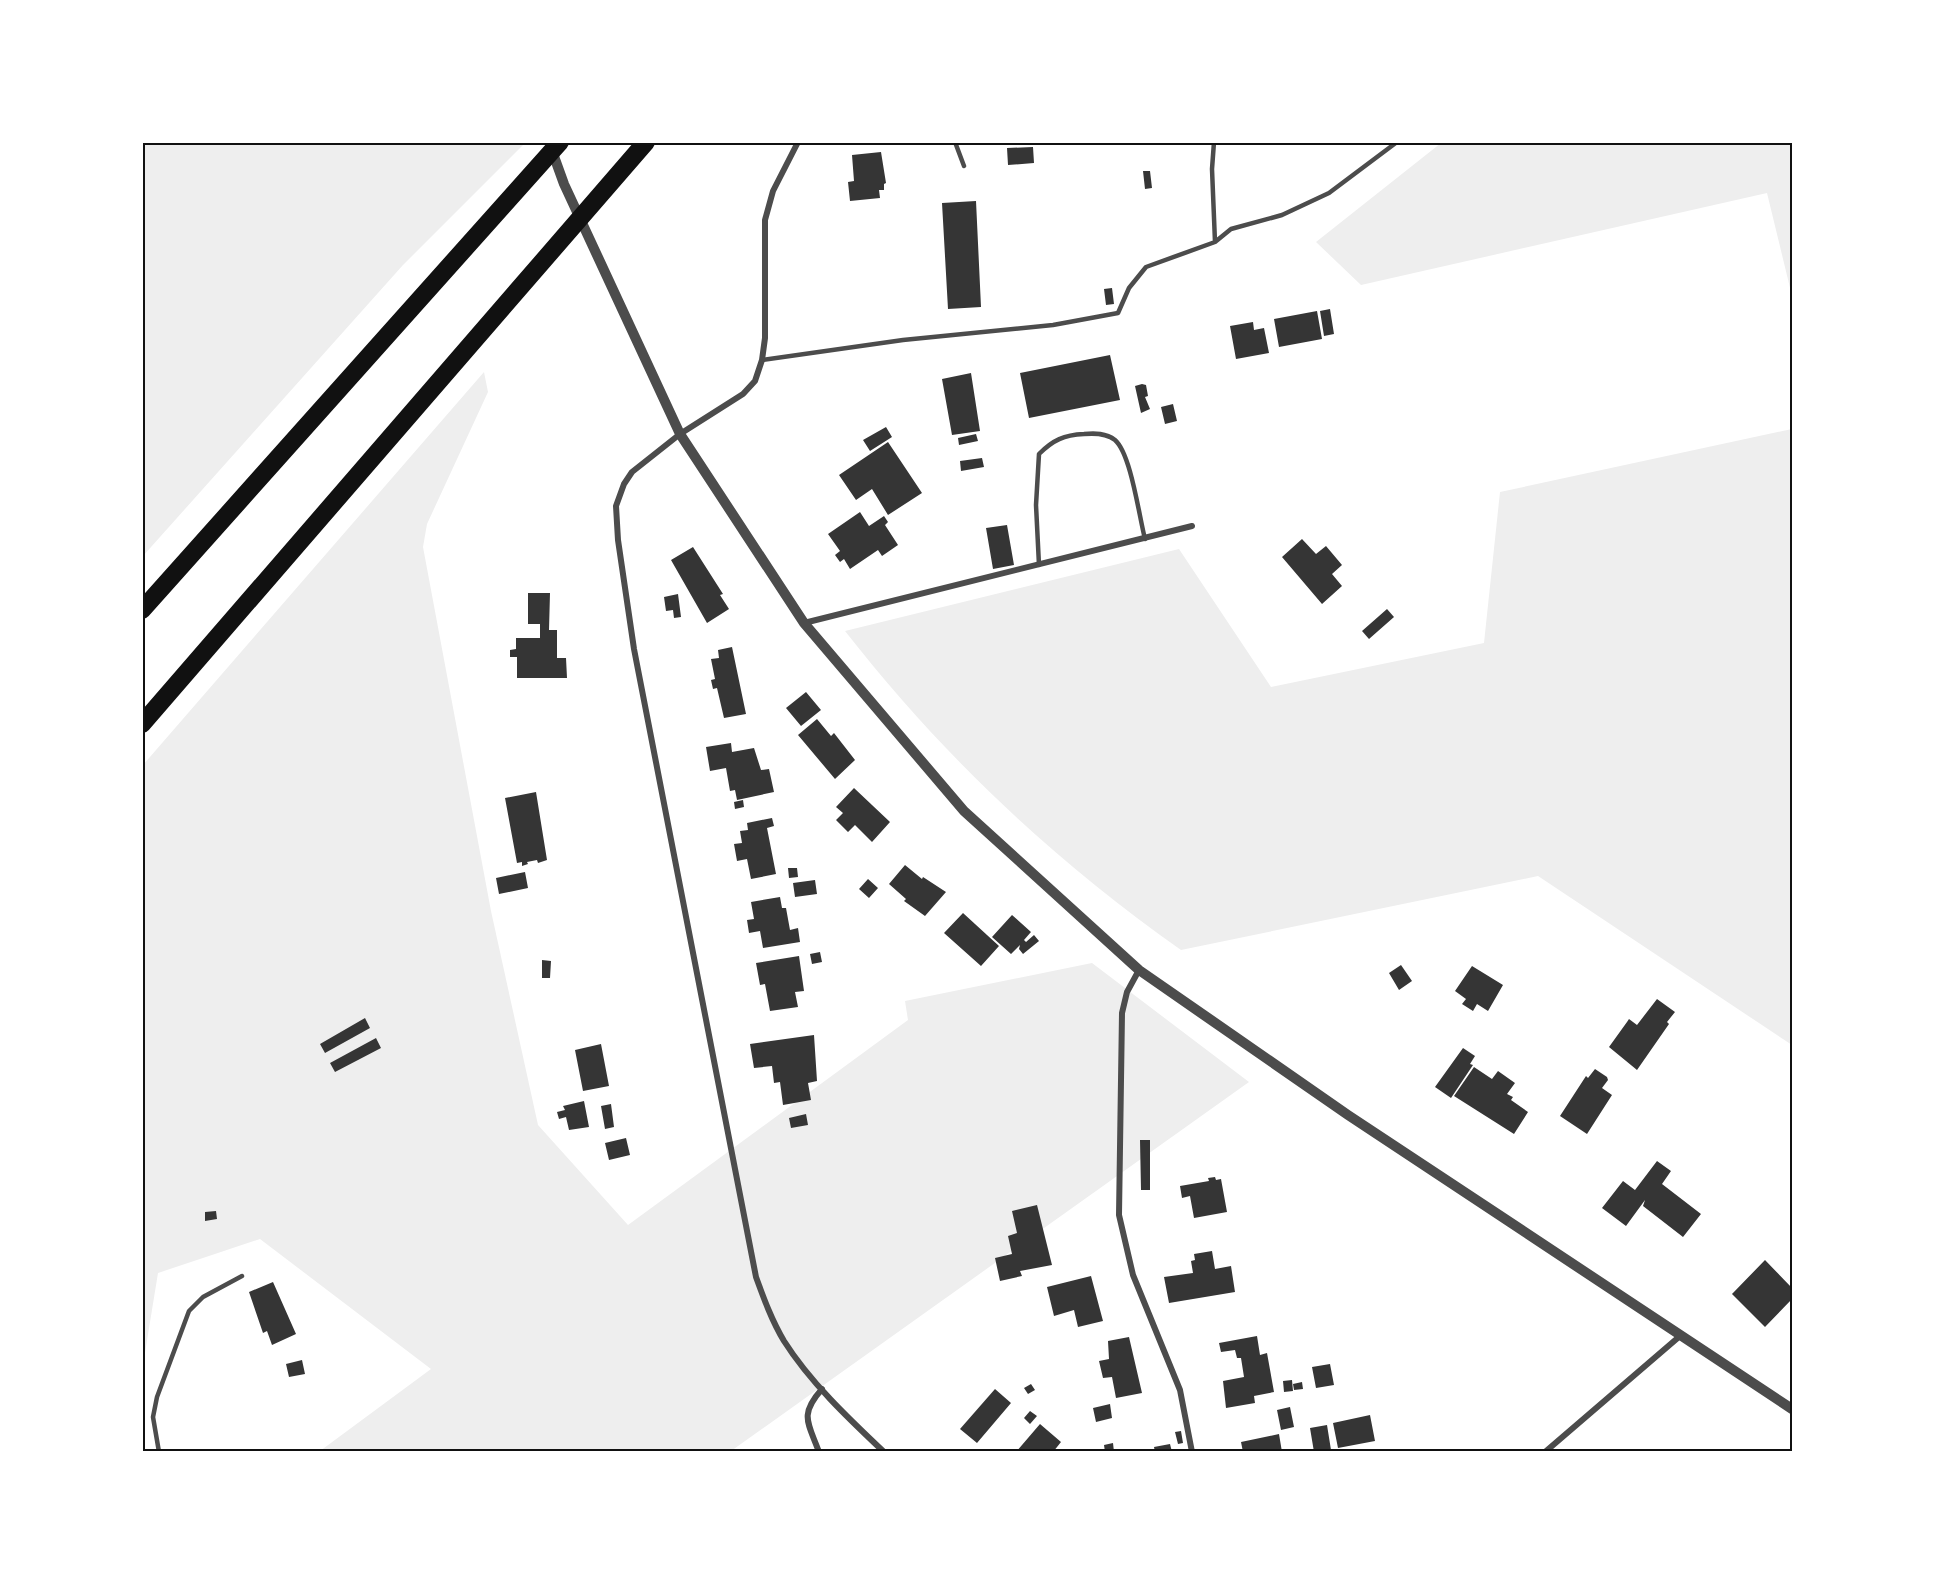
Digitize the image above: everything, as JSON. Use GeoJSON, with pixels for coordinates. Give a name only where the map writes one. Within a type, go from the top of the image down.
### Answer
{"type":"FeatureCollection","features":[{"type":"Feature","properties":{"kind":"highway"},"geometry":{"type":"LineString","coordinates":[[142,610],[560,142]]}},
{"type":"Feature","properties":{"kind":"highway"},"geometry":{"type":"LineString","coordinates":[[142,724],[492,324],[646,142]]}},
{"type":"Feature","properties":{"kind":"street"},"geometry":{"type":"LineString","coordinates":[[549,142],[564,184],[680,434],[804,623],[964,811],[1139,970],[1348,1115],[1792,1409]]}},
{"type":"Feature","properties":{"kind":"street"},"geometry":{"type":"LineString","coordinates":[[798,142],[772,190],[765,220],[765,338],[762,360],[754,381],[743,394],[680,434],[632,472],[618,495],[616,519],[624,586],[756,1277],[783,1340],[822,1389],[884,1452]]}},
{"type":"Feature","properties":{"kind":"street"},"geometry":{"type":"LineString","coordinates":[[804,623],[1192,526]]}},
{"type":"Feature","properties":{"kind":"street"},"geometry":{"type":"LineString","coordinates":[[1139,970],[1126,992],[1122,1013],[1119,1215],[1133,1275],[1180,1390],[1192,1452]]}},
{"type":"Feature","properties":{"kind":"street"},"geometry":{"type":"LineString","coordinates":[[1545,1452],[1680,1336]]}},
{"type":"Feature","properties":{"kind":"street"},"geometry":{"type":"LineString","coordinates":[[819,1452],[805,1416],[809,1403],[822,1389]]}},
{"type":"Feature","properties":{"kind":"lane"},"geometry":{"type":"LineString","coordinates":[[955,142],[964,166]]}},
{"type":"Feature","properties":{"kind":"lane"},"geometry":{"type":"LineString","coordinates":[[1214,142],[1212,169],[1215,242]]}},
{"type":"Feature","properties":{"kind":"lane"},"geometry":{"type":"LineString","coordinates":[[762,360],[903,340],[1053,324],[1118,313],[1129,288],[1146,267],[1215,242],[1231,230],[1282,215],[1329,193],[1397,142]]}},
{"type":"Feature","properties":{"kind":"lane"},"geometry":{"type":"LineString","coordinates":[[1039,565],[1036,505],[1039,454],[1053,440],[1071,434],[1100,433],[1115,441],[1125,457],[1144,538]]}},
{"type":"Feature","properties":{"kind":"lane"},"geometry":{"type":"LineString","coordinates":[[159,1452],[153,1417],[157,1397],[189,1311],[202,1297],[242,1276]]}},
{"type":"Feature","properties":{"kind":"shaded area"},"geometry":{"type":"Polygon","coordinates":[[[143,142],[525,143],[403,265],[143,556],[143,142]]]}},
{"type":"Feature","properties":{"kind":"shaded area"},"geometry":{"type":"Polygon","coordinates":[[[1441,143],[1792,143],[1792,296],[1767,193],[1361,285],[1316,242],[1441,143]]]}},
{"type":"Feature","properties":{"kind":"shaded area"},"geometry":{"type":"Polygon","coordinates":[[[484,372],[488,392],[427,524],[423,547],[491,911],[538,1125],[628,1225],[908,1020],[905,1001],[1092,963],[1249,1082],[731,1451],[320,1451],[431,1369],[260,1239],[158,1273],[143,1365],[143,765],[484,372]]]}},
{"type":"Feature","properties":{"kind":"shaded area"},"geometry":{"type":"Polygon","coordinates":[[[1792,429],[1792,1045],[1538,876],[1181,950],[1087,879],[1001,803],[921,721],[845,631],[1179,549],[1271,687],[1484,643],[1500,492],[1792,429]]]}},
{"type":"Feature","properties":{"kind":"building"},"geometry":{"type":"Polygon","coordinates":[[[1033,147],[1034,163],[1008,165],[1007,148],[1033,147]]]}},
{"type":"Feature","properties":{"kind":"building"},"geometry":{"type":"Polygon","coordinates":[[[881,152],[886,183],[884,190],[879,190],[880,198],[850,201],[848,182],[854,181],[852,155],[881,152]]]}},
{"type":"Feature","properties":{"kind":"building"},"geometry":{"type":"Polygon","coordinates":[[[1143,171],[1150,171],[1152,188],[1145,189],[1143,171]]]}},
{"type":"Feature","properties":{"kind":"building"},"geometry":{"type":"Polygon","coordinates":[[[976,201],[981,307],[948,309],[942,203],[976,201]]]}},
{"type":"Feature","properties":{"kind":"building"},"geometry":{"type":"Polygon","coordinates":[[[1112,288],[1114,304],[1106,305],[1104,289],[1112,288]]]}},
{"type":"Feature","properties":{"kind":"building"},"geometry":{"type":"Polygon","coordinates":[[[1330,309],[1334,334],[1324,336],[1320,311],[1330,309]]]}},
{"type":"Feature","properties":{"kind":"building"},"geometry":{"type":"Polygon","coordinates":[[[1317,311],[1322,339],[1279,347],[1274,319],[1317,311]]]}},
{"type":"Feature","properties":{"kind":"building"},"geometry":{"type":"Polygon","coordinates":[[[1253,322],[1254,330],[1264,328],[1269,353],[1236,359],[1230,326],[1253,322]]]}},
{"type":"Feature","properties":{"kind":"building"},"geometry":{"type":"Polygon","coordinates":[[[1110,355],[1120,400],[1029,418],[1020,373],[1110,355]]]}},
{"type":"Feature","properties":{"kind":"building"},"geometry":{"type":"Polygon","coordinates":[[[971,373],[980,431],[952,435],[942,379],[971,373]]]}},
{"type":"Feature","properties":{"kind":"building"},"geometry":{"type":"Polygon","coordinates":[[[1146,385],[1148,396],[1145,397],[1150,409],[1141,413],[1135,386],[1146,385]]]}},
{"type":"Feature","properties":{"kind":"building"},"geometry":{"type":"Polygon","coordinates":[[[1173,404],[1177,421],[1165,424],[1161,407],[1173,404]]]}},
{"type":"Feature","properties":{"kind":"building"},"geometry":{"type":"Polygon","coordinates":[[[886,427],[892,437],[870,451],[863,440],[886,427]]]}},
{"type":"Feature","properties":{"kind":"building"},"geometry":{"type":"Polygon","coordinates":[[[976,434],[978,441],[959,445],[958,438],[976,434]]]}},
{"type":"Feature","properties":{"kind":"building"},"geometry":{"type":"Polygon","coordinates":[[[888,442],[922,493],[888,515],[872,489],[856,500],[839,475],[888,442]]]}},
{"type":"Feature","properties":{"kind":"building"},"geometry":{"type":"Polygon","coordinates":[[[982,458],[984,467],[961,471],[960,461],[982,458]]]}},
{"type":"Feature","properties":{"kind":"building"},"geometry":{"type":"Polygon","coordinates":[[[860,512],[869,526],[884,516],[888,522],[885,525],[898,545],[882,556],[878,550],[850,569],[844,559],[840,562],[835,555],[840,551],[828,534],[860,512]]]}},
{"type":"Feature","properties":{"kind":"building"},"geometry":{"type":"Polygon","coordinates":[[[1007,525],[1014,565],[993,569],[986,528],[1007,525]]]}},
{"type":"Feature","properties":{"kind":"building"},"geometry":{"type":"Polygon","coordinates":[[[1302,539],[1316,554],[1326,546],[1342,565],[1332,574],[1342,586],[1322,604],[1282,557],[1302,539]]]}},
{"type":"Feature","properties":{"kind":"building"},"geometry":{"type":"Polygon","coordinates":[[[693,547],[723,594],[720,595],[729,609],[707,623],[671,560],[693,547]]]}},
{"type":"Feature","properties":{"kind":"building"},"geometry":{"type":"Polygon","coordinates":[[[528,593],[550,593],[549,630],[557,630],[557,658],[566,658],[567,678],[517,678],[517,657],[510,657],[510,650],[516,649],[516,638],[540,638],[540,624],[528,624],[528,593]]]}},
{"type":"Feature","properties":{"kind":"building"},"geometry":{"type":"Polygon","coordinates":[[[678,594],[681,617],[674,618],[673,610],[666,611],[664,597],[678,594]]]}},
{"type":"Feature","properties":{"kind":"building"},"geometry":{"type":"Polygon","coordinates":[[[1387,609],[1394,617],[1369,639],[1362,631],[1387,609]]]}},
{"type":"Feature","properties":{"kind":"building"},"geometry":{"type":"Polygon","coordinates":[[[732,647],[746,714],[724,718],[717,688],[713,689],[711,680],[715,679],[711,659],[719,658],[718,650],[732,647]]]}},
{"type":"Feature","properties":{"kind":"building"},"geometry":{"type":"Polygon","coordinates":[[[806,692],[821,710],[801,726],[786,708],[806,692]]]}},
{"type":"Feature","properties":{"kind":"building"},"geometry":{"type":"Polygon","coordinates":[[[817,719],[831,736],[834,733],[855,760],[835,779],[798,735],[817,719]]]}},
{"type":"Feature","properties":{"kind":"building"},"geometry":{"type":"Polygon","coordinates":[[[731,743],[732,752],[754,748],[761,770],[769,769],[774,792],[737,800],[735,790],[730,791],[726,768],[710,771],[706,747],[731,743]]]}},
{"type":"Feature","properties":{"kind":"building"},"geometry":{"type":"Polygon","coordinates":[[[854,788],[890,822],[872,842],[855,825],[848,832],[836,820],[843,813],[836,807],[854,788]]]}},
{"type":"Feature","properties":{"kind":"building"},"geometry":{"type":"Polygon","coordinates":[[[536,792],[547,860],[538,863],[537,860],[527,862],[528,864],[522,866],[522,862],[517,863],[505,798],[536,792]]]}},
{"type":"Feature","properties":{"kind":"building"},"geometry":{"type":"Polygon","coordinates":[[[743,800],[744,807],[735,809],[734,802],[743,800]]]}},
{"type":"Feature","properties":{"kind":"building"},"geometry":{"type":"Polygon","coordinates":[[[772,818],[774,826],[767,828],[776,874],[751,879],[747,859],[737,861],[734,844],[742,843],[740,831],[748,830],[747,823],[772,818]]]}},
{"type":"Feature","properties":{"kind":"building"},"geometry":{"type":"Polygon","coordinates":[[[905,865],[922,879],[923,877],[946,892],[925,916],[904,901],[906,899],[889,884],[905,865]]]}},
{"type":"Feature","properties":{"kind":"building"},"geometry":{"type":"Polygon","coordinates":[[[788,868],[797,868],[798,877],[789,878],[788,868]]]}},
{"type":"Feature","properties":{"kind":"building"},"geometry":{"type":"Polygon","coordinates":[[[525,872],[528,888],[499,894],[496,878],[525,872]]]}},
{"type":"Feature","properties":{"kind":"building"},"geometry":{"type":"Polygon","coordinates":[[[868,879],[878,888],[869,898],[859,889],[868,879]]]}},
{"type":"Feature","properties":{"kind":"building"},"geometry":{"type":"Polygon","coordinates":[[[815,880],[817,894],[795,897],[793,883],[815,880]]]}},
{"type":"Feature","properties":{"kind":"building"},"geometry":{"type":"Polygon","coordinates":[[[780,897],[782,908],[786,908],[790,930],[798,928],[800,942],[763,948],[760,931],[749,933],[747,920],[754,919],[751,902],[780,897]]]}},
{"type":"Feature","properties":{"kind":"building"},"geometry":{"type":"Polygon","coordinates":[[[963,913],[999,946],[981,966],[944,933],[963,913]]]}},
{"type":"Feature","properties":{"kind":"building"},"geometry":{"type":"Polygon","coordinates":[[[1012,915],[1031,932],[1024,940],[1026,942],[1034,935],[1039,941],[1023,954],[1019,949],[1020,945],[1011,954],[992,937],[1012,915]]]}},
{"type":"Feature","properties":{"kind":"building"},"geometry":{"type":"Polygon","coordinates":[[[820,952],[822,962],[812,964],[810,954],[820,952]]]}},
{"type":"Feature","properties":{"kind":"building"},"geometry":{"type":"Polygon","coordinates":[[[799,956],[804,991],[795,992],[798,1007],[770,1011],[765,984],[760,985],[756,963],[799,956]]]}},
{"type":"Feature","properties":{"kind":"building"},"geometry":{"type":"Polygon","coordinates":[[[542,960],[551,961],[550,978],[542,978],[542,960]]]}},
{"type":"Feature","properties":{"kind":"building"},"geometry":{"type":"Polygon","coordinates":[[[1401,965],[1412,981],[1399,990],[1389,973],[1401,965]]]}},
{"type":"Feature","properties":{"kind":"building"},"geometry":{"type":"Polygon","coordinates":[[[1472,966],[1503,985],[1488,1011],[1477,1004],[1473,1011],[1462,1004],[1466,999],[1455,991],[1472,966]]]}},
{"type":"Feature","properties":{"kind":"building"},"geometry":{"type":"Polygon","coordinates":[[[1657,999],[1675,1012],[1637,1070],[1609,1047],[1629,1019],[1637,1025],[1657,999]]]}},
{"type":"Feature","properties":{"kind":"building"},"geometry":{"type":"Polygon","coordinates":[[[365,1018],[370,1028],[325,1053],[320,1044],[365,1018]]]}},
{"type":"Feature","properties":{"kind":"building"},"geometry":{"type":"Polygon","coordinates":[[[814,1035],[817,1081],[808,1083],[811,1100],[783,1105],[780,1082],[774,1083],[772,1066],[754,1068],[750,1044],[814,1035]]]}},
{"type":"Feature","properties":{"kind":"building"},"geometry":{"type":"Polygon","coordinates":[[[376,1038],[381,1048],[335,1072],[330,1063],[376,1038]]]}},
{"type":"Feature","properties":{"kind":"building"},"geometry":{"type":"Polygon","coordinates":[[[601,1044],[609,1086],[583,1091],[575,1050],[601,1044]]]}},
{"type":"Feature","properties":{"kind":"building"},"geometry":{"type":"Polygon","coordinates":[[[1463,1048],[1475,1056],[1470,1064],[1473,1065],[1451,1098],[1435,1087],[1463,1048]]]}},
{"type":"Feature","properties":{"kind":"building"},"geometry":{"type":"Polygon","coordinates":[[[1474,1067],[1492,1079],[1498,1071],[1515,1083],[1507,1094],[1513,1097],[1511,1100],[1528,1112],[1514,1134],[1454,1096],[1474,1067]]]}},
{"type":"Feature","properties":{"kind":"building"},"geometry":{"type":"Polygon","coordinates":[[[1595,1069],[1607,1077],[1608,1080],[1602,1088],[1612,1095],[1587,1134],[1560,1116],[1586,1076],[1588,1078],[1595,1069]]]}},
{"type":"Feature","properties":{"kind":"building"},"geometry":{"type":"Polygon","coordinates":[[[584,1101],[589,1127],[569,1130],[566,1117],[559,1119],[557,1112],[565,1110],[563,1106],[584,1101]]]}},
{"type":"Feature","properties":{"kind":"building"},"geometry":{"type":"Polygon","coordinates":[[[611,1104],[614,1127],[605,1129],[601,1106],[611,1104]]]}},
{"type":"Feature","properties":{"kind":"building"},"geometry":{"type":"Polygon","coordinates":[[[806,1114],[808,1125],[791,1128],[789,1118],[806,1114]]]}},
{"type":"Feature","properties":{"kind":"building"},"geometry":{"type":"Polygon","coordinates":[[[626,1138],[630,1155],[609,1160],[605,1143],[626,1138]]]}},
{"type":"Feature","properties":{"kind":"building"},"geometry":{"type":"Polygon","coordinates":[[[1140,1140],[1150,1140],[1150,1190],[1141,1190],[1140,1140]]]}},
{"type":"Feature","properties":{"kind":"building"},"geometry":{"type":"Polygon","coordinates":[[[1657,1161],[1671,1171],[1662,1184],[1701,1214],[1683,1237],[1643,1206],[1645,1200],[1626,1226],[1602,1208],[1623,1181],[1635,1190],[1657,1161]]]}},
{"type":"Feature","properties":{"kind":"building"},"geometry":{"type":"Polygon","coordinates":[[[1215,1177],[1216,1180],[1221,1179],[1227,1212],[1194,1218],[1190,1196],[1182,1198],[1180,1186],[1209,1181],[1208,1178],[1215,1177]]]}},
{"type":"Feature","properties":{"kind":"building"},"geometry":{"type":"Polygon","coordinates":[[[1037,1205],[1052,1265],[1020,1271],[1022,1276],[1000,1281],[995,1258],[1012,1254],[1008,1236],[1017,1233],[1012,1211],[1037,1205]]]}},
{"type":"Feature","properties":{"kind":"building"},"geometry":{"type":"Polygon","coordinates":[[[216,1211],[217,1219],[205,1221],[205,1212],[216,1211]]]}},
{"type":"Feature","properties":{"kind":"building"},"geometry":{"type":"Polygon","coordinates":[[[1212,1251],[1215,1269],[1231,1266],[1235,1292],[1169,1303],[1164,1277],[1193,1273],[1191,1261],[1195,1260],[1194,1254],[1212,1251]]]}},
{"type":"Feature","properties":{"kind":"building"},"geometry":{"type":"Polygon","coordinates":[[[1765,1260],[1792,1288],[1792,1299],[1765,1327],[1732,1294],[1765,1260]]]}},
{"type":"Feature","properties":{"kind":"building"},"geometry":{"type":"Polygon","coordinates":[[[1091,1276],[1103,1321],[1078,1327],[1074,1310],[1054,1316],[1047,1287],[1091,1276]]]}},
{"type":"Feature","properties":{"kind":"building"},"geometry":{"type":"Polygon","coordinates":[[[273,1282],[296,1334],[272,1345],[267,1331],[263,1333],[249,1292],[273,1282]]]}},
{"type":"Feature","properties":{"kind":"building"},"geometry":{"type":"Polygon","coordinates":[[[1257,1336],[1260,1355],[1267,1353],[1274,1392],[1254,1396],[1255,1403],[1226,1408],[1223,1381],[1244,1377],[1241,1358],[1237,1358],[1235,1350],[1221,1352],[1219,1343],[1257,1336]]]}},
{"type":"Feature","properties":{"kind":"building"},"geometry":{"type":"Polygon","coordinates":[[[1129,1337],[1142,1393],[1116,1398],[1112,1377],[1103,1378],[1099,1361],[1109,1359],[1108,1341],[1129,1337]]]}},
{"type":"Feature","properties":{"kind":"building"},"geometry":{"type":"Polygon","coordinates":[[[302,1360],[305,1374],[289,1377],[286,1364],[302,1360]]]}},
{"type":"Feature","properties":{"kind":"building"},"geometry":{"type":"Polygon","coordinates":[[[1330,1364],[1334,1385],[1316,1388],[1312,1367],[1330,1364]]]}},
{"type":"Feature","properties":{"kind":"building"},"geometry":{"type":"Polygon","coordinates":[[[1292,1380],[1293,1391],[1284,1392],[1283,1381],[1292,1380]]]}},
{"type":"Feature","properties":{"kind":"building"},"geometry":{"type":"Polygon","coordinates":[[[1302,1382],[1303,1389],[1294,1390],[1293,1384],[1302,1382]]]}},
{"type":"Feature","properties":{"kind":"building"},"geometry":{"type":"Polygon","coordinates":[[[1031,1384],[1035,1390],[1028,1394],[1024,1388],[1031,1384]]]}},
{"type":"Feature","properties":{"kind":"building"},"geometry":{"type":"Polygon","coordinates":[[[995,1389],[1011,1403],[977,1443],[960,1429],[995,1389]]]}},
{"type":"Feature","properties":{"kind":"building"},"geometry":{"type":"Polygon","coordinates":[[[1110,1404],[1112,1418],[1096,1422],[1093,1408],[1110,1404]]]}},
{"type":"Feature","properties":{"kind":"building"},"geometry":{"type":"Polygon","coordinates":[[[1290,1407],[1294,1427],[1281,1430],[1277,1410],[1290,1407]]]}},
{"type":"Feature","properties":{"kind":"building"},"geometry":{"type":"Polygon","coordinates":[[[1030,1411],[1037,1416],[1030,1424],[1024,1418],[1030,1411]]]}},
{"type":"Feature","properties":{"kind":"building"},"geometry":{"type":"Polygon","coordinates":[[[1370,1415],[1375,1441],[1338,1448],[1333,1423],[1370,1415]]]}},
{"type":"Feature","properties":{"kind":"building"},"geometry":{"type":"Polygon","coordinates":[[[1040,1424],[1061,1442],[1053,1452],[1016,1452],[1040,1424]]]}},
{"type":"Feature","properties":{"kind":"building"},"geometry":{"type":"Polygon","coordinates":[[[1327,1425],[1331,1450],[1314,1452],[1310,1428],[1327,1425]]]}},
{"type":"Feature","properties":{"kind":"building"},"geometry":{"type":"Polygon","coordinates":[[[1181,1431],[1183,1443],[1178,1444],[1175,1432],[1181,1431]]]}},
{"type":"Feature","properties":{"kind":"building"},"geometry":{"type":"Polygon","coordinates":[[[1279,1434],[1282,1452],[1243,1452],[1241,1442],[1279,1434]]]}},
{"type":"Feature","properties":{"kind":"building"},"geometry":{"type":"Polygon","coordinates":[[[1113,1443],[1114,1452],[1105,1452],[1104,1445],[1113,1443]]]}},
{"type":"Feature","properties":{"kind":"building"},"geometry":{"type":"Polygon","coordinates":[[[1170,1444],[1172,1452],[1155,1452],[1154,1447],[1170,1444]]]}}]}
